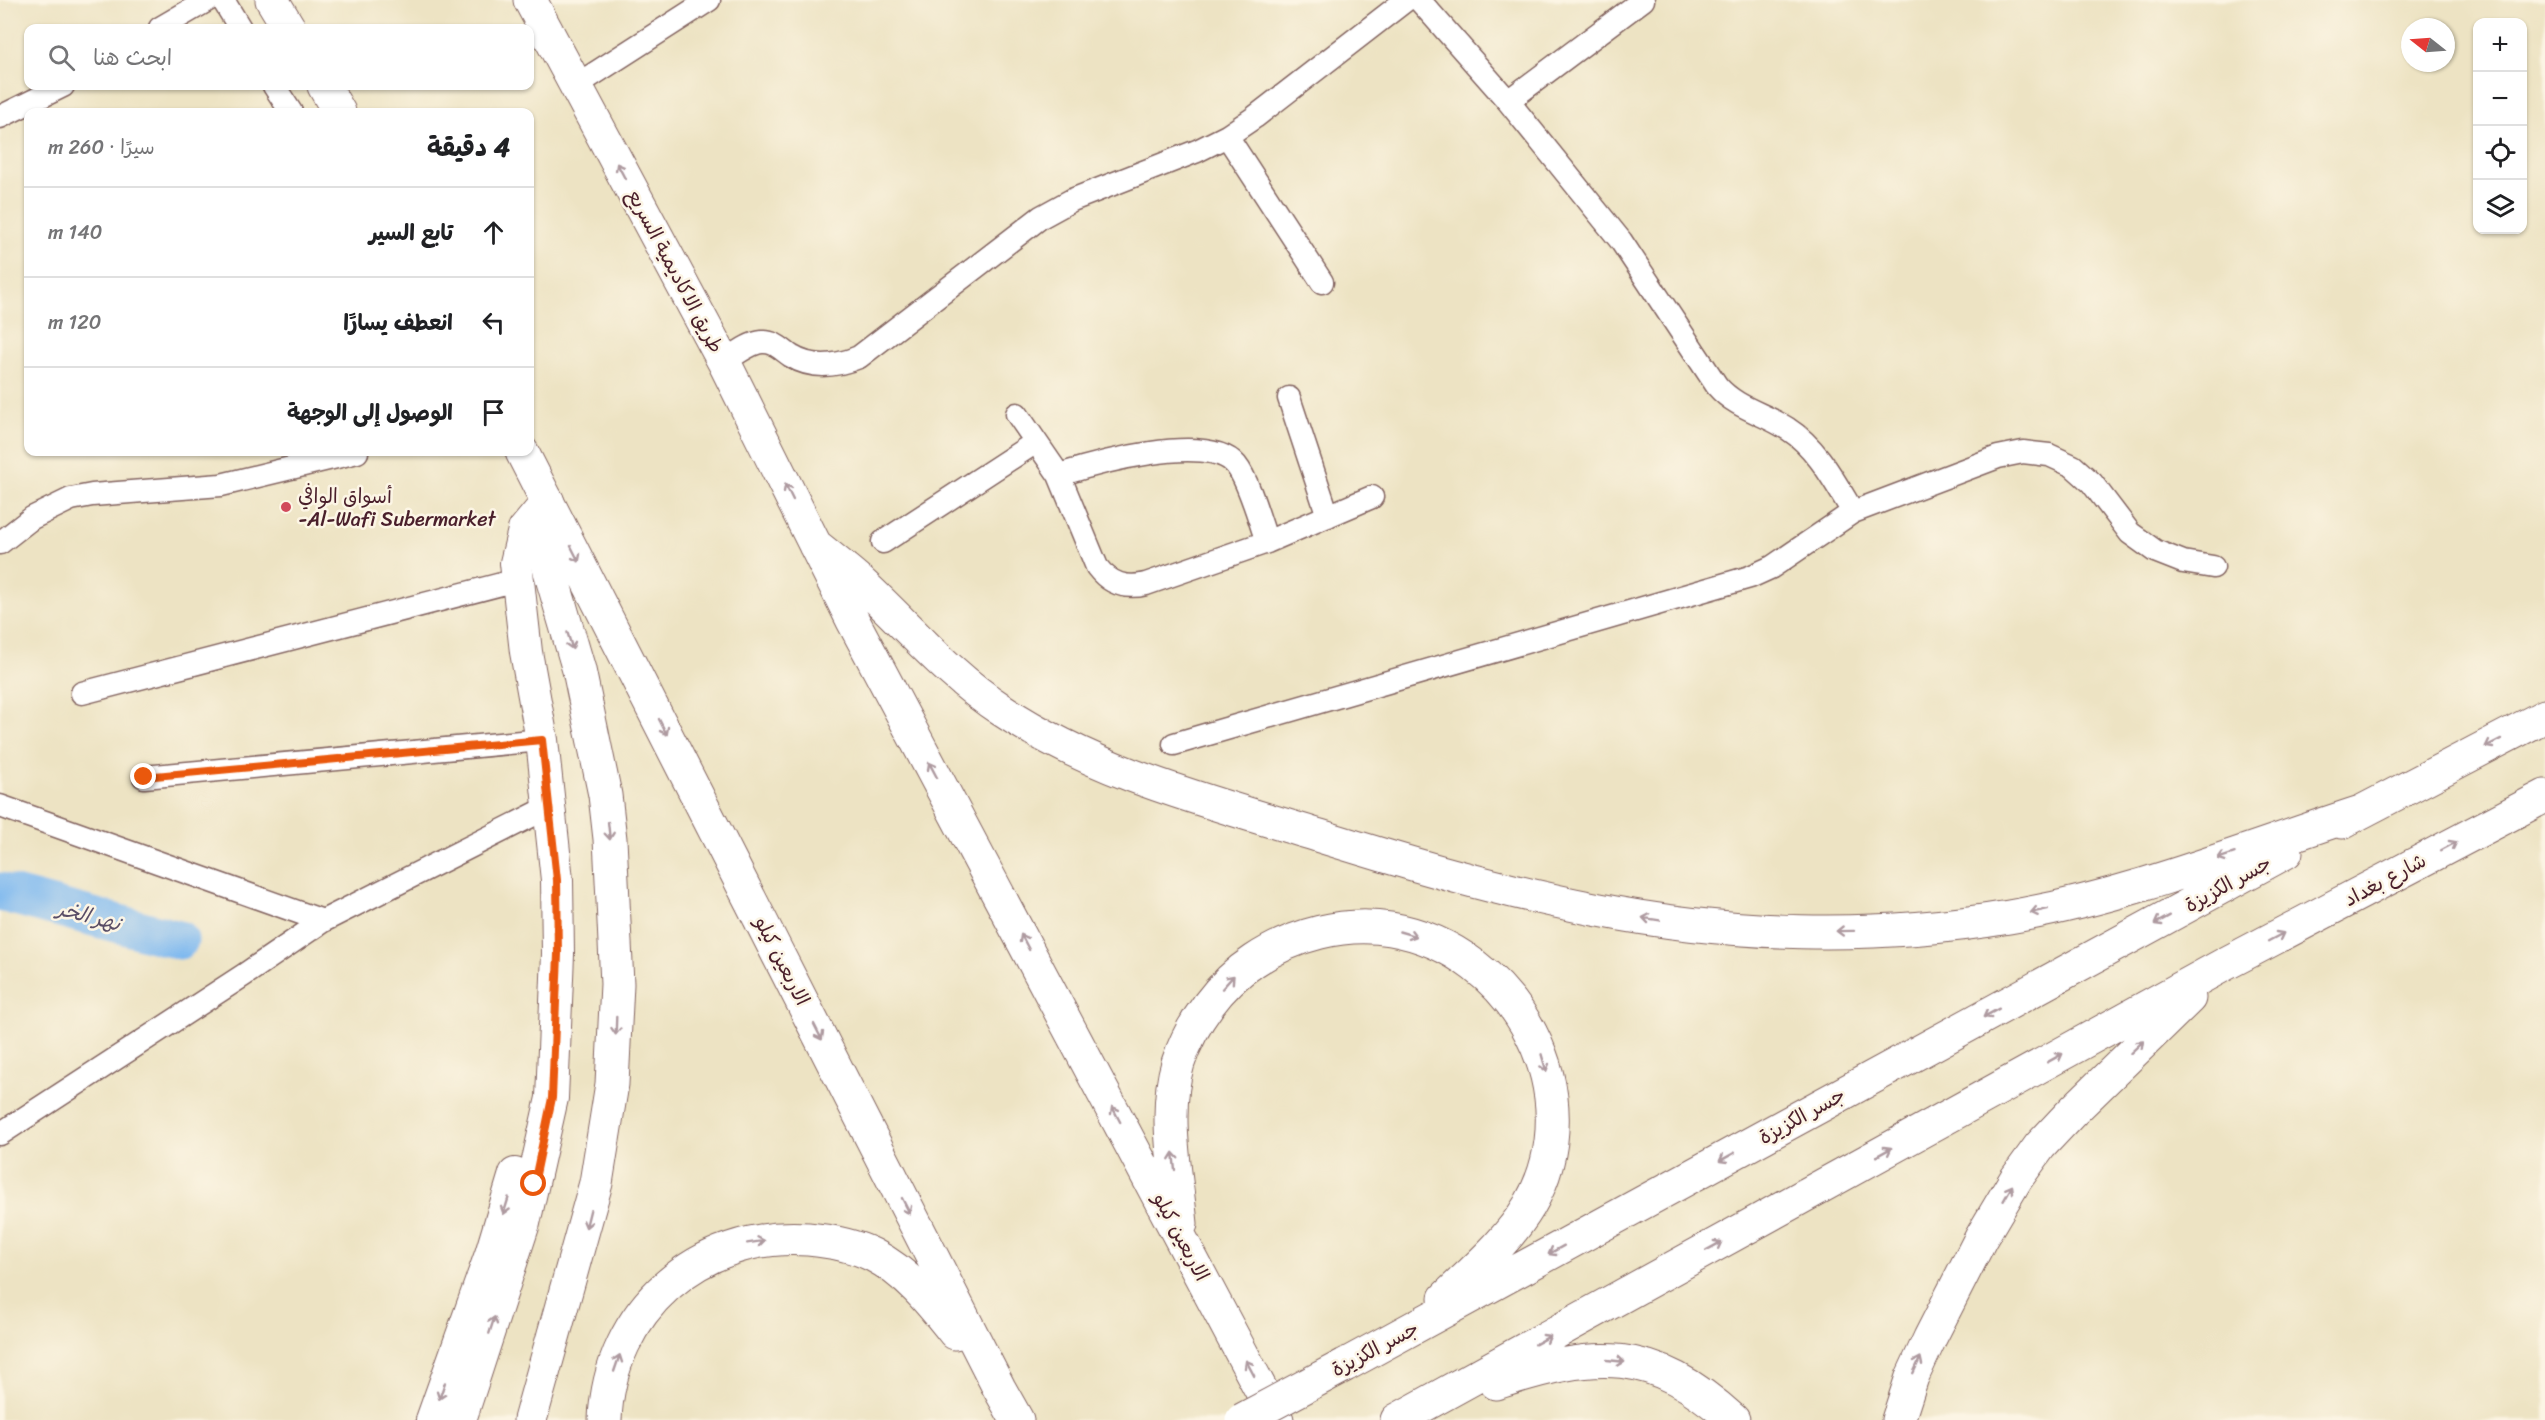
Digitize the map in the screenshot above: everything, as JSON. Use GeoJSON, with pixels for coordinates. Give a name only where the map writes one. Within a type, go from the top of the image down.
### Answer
{"type":"FeatureCollection","features":[{"type":"Feature","properties":{"kind":"highway"},"geometry":{"type":"LineString","coordinates":[[272,0],[287,24]]}},
{"type":"Feature","properties":{"kind":"highway","name":"طريق الاكاديمية السريع"},"geometry":{"type":"LineString","coordinates":[[530,0],[724,362],[815,545]]}},
{"type":"Feature","properties":{"kind":"highway"},"geometry":{"type":"LineString","coordinates":[[326,90],[337,108]]}},
{"type":"Feature","properties":{"kind":"highway"},"geometry":{"type":"LineString","coordinates":[[524,456],[548,501],[548,564],[582,682],[605,795],[616,934],[617,994],[612,1084],[596,1184],[530,1420]]}},
{"type":"Feature","properties":{"kind":"highway","name":"الاربعين كيلو"},"geometry":{"type":"LineString","coordinates":[[548,501],[1017,1420]]}},
{"type":"Feature","properties":{"kind":"highway"},"geometry":{"type":"LineString","coordinates":[[815,545],[859,582],[975,691],[1013,717],[1068,748],[1145,780],[1403,862],[1596,910],[1709,925],[1813,932],[1885,930],[1958,925],[2065,906],[2118,892],[2361,812],[2545,716]]}},
{"type":"Feature","properties":{"kind":"highway","name":"الاربعين كيلو"},"geometry":{"type":"LineString","coordinates":[[815,545],[1277,1420]]}},
{"type":"Feature","properties":{"kind":"highway","name":"شارع بغداد"},"geometry":{"type":"LineString","coordinates":[[2225,964],[2545,796]]}},
{"type":"Feature","properties":{"kind":"highway","name":"جسر الكزيزة"},"geometry":{"type":"LineString","coordinates":[[1242,1420],[2361,812]]}},
{"type":"Feature","properties":{"kind":"highway"},"geometry":{"type":"LineString","coordinates":[[1183,1240],[1173,1153],[1172,1108],[1176,1075],[1189,1037],[1218,993],[1237,972],[1270,950],[1302,937],[1332,930],[1361,928],[1391,929],[1423,938],[1451,951],[1471,964],[1505,995],[1529,1025],[1542,1054],[1550,1085],[1552,1113],[1551,1140],[1543,1173],[1529,1205],[1509,1233],[1485,1259],[1413,1328]]}},
{"type":"Feature","properties":{"kind":"highway"},"geometry":{"type":"LineString","coordinates":[[1407,1414],[2225,964]]}},
{"type":"Feature","properties":{"kind":"highway"},"geometry":{"type":"LineString","coordinates":[[1898,1420],[1912,1377],[1930,1338],[1981,1238],[2022,1171],[2040,1146],[2072,1112],[2225,964]]}},
{"type":"Feature","properties":{"kind":"highway"},"geometry":{"type":"LineString","coordinates":[[605,1420],[605,1400],[622,1347],[652,1299],[674,1278],[710,1256],[750,1242],[789,1238],[847,1245],[874,1256],[898,1272],[929,1300],[999,1388]]}},
{"type":"Feature","properties":{"kind":"highway"},"geometry":{"type":"LineString","coordinates":[[1407,1414],[1547,1366],[1583,1360],[1618,1360],[1664,1371],[1693,1387],[1733,1420]]}},
{"type":"Feature","properties":{"kind":"main road"},"geometry":{"type":"LineString","coordinates":[[460,1420],[520,1234],[534,1184],[552,1098],[552,1050],[559,916],[551,806],[526,652],[517,580],[517,555],[524,530],[548,501]]}},
{"type":"Feature","properties":{"kind":"main road"},"geometry":{"type":"LineString","coordinates":[[432,1420],[491,1254],[515,1176],[535,1095],[552,1050]]}},
{"type":"Feature","properties":{"kind":"street"},"geometry":{"type":"LineString","coordinates":[[166,24],[208,0]]}},
{"type":"Feature","properties":{"kind":"street"},"geometry":{"type":"LineString","coordinates":[[223,0],[238,24]]}},
{"type":"Feature","properties":{"kind":"street"},"geometry":{"type":"LineString","coordinates":[[575,86],[709,0]]}},
{"type":"Feature","properties":{"kind":"street"},"geometry":{"type":"LineString","coordinates":[[724,362],[749,346],[763,342],[777,345],[793,357],[819,365],[833,365],[859,357],[1056,208],[1197,151],[1227,136],[1406,0]]}},
{"type":"Feature","properties":{"kind":"street"},"geometry":{"type":"LineString","coordinates":[[1419,0],[1508,101],[1621,241],[1717,386],[1737,405],[1787,428],[1801,438],[1823,465],[1853,512]]}},
{"type":"Feature","properties":{"kind":"street"},"geometry":{"type":"LineString","coordinates":[[1508,101],[1643,0]]}},
{"type":"Feature","properties":{"kind":"street"},"geometry":{"type":"LineString","coordinates":[[0,117],[55,90]]}},
{"type":"Feature","properties":{"kind":"street"},"geometry":{"type":"LineString","coordinates":[[277,90],[288,108]]}},
{"type":"Feature","properties":{"kind":"street"},"geometry":{"type":"LineString","coordinates":[[1227,136],[1322,282]]}},
{"type":"Feature","properties":{"kind":"street"},"geometry":{"type":"LineString","coordinates":[[1289,398],[1328,516]]}},
{"type":"Feature","properties":{"kind":"street"},"geometry":{"type":"LineString","coordinates":[[1017,414],[1059,475],[1097,567],[1103,575],[1119,585],[1146,584],[1267,542],[1372,497]]}},
{"type":"Feature","properties":{"kind":"street"},"geometry":{"type":"LineString","coordinates":[[883,542],[1036,442]]}},
{"type":"Feature","properties":{"kind":"street"},"geometry":{"type":"LineString","coordinates":[[1059,475],[1105,460],[1173,451],[1210,452],[1225,457],[1235,465],[1243,477],[1267,542]]}},
{"type":"Feature","properties":{"kind":"street"},"geometry":{"type":"LineString","coordinates":[[1174,744],[1750,577],[1772,567],[1853,512],[1998,457],[2023,452],[2049,455],[2073,466],[2092,483],[2130,533],[2155,551],[2183,562],[2213,567]]}},
{"type":"Feature","properties":{"kind":"street"},"geometry":{"type":"LineString","coordinates":[[0,543],[32,518],[71,499],[92,495],[221,485],[341,456]]}},
{"type":"Feature","properties":{"kind":"street"},"geometry":{"type":"LineString","coordinates":[[82,693],[517,580]]}},
{"type":"Feature","properties":{"kind":"street"},"geometry":{"type":"LineString","coordinates":[[144,777],[542,740]]}},
{"type":"Feature","properties":{"kind":"street"},"geometry":{"type":"LineString","coordinates":[[0,806],[322,921]]}},
{"type":"Feature","properties":{"kind":"street"},"geometry":{"type":"LineString","coordinates":[[0,1134],[244,975],[322,921],[551,806]]}},
{"type":"Feature","properties":{"kind":"waterway","name":"نهر الخر"},"geometry":{"type":"LineString","coordinates":[[0,892],[179,940]]}},
{"type":"Feature","properties":{"kind":"place","name":"أسواق الوافي -Al-Wafi Subermarket"},"geometry":{"type":"Point","coordinates":[286,507]}},
{"type":"Feature","properties":{"kind":"route"},"geometry":{"type":"LineString","coordinates":[[144,777],[542,740],[551,806],[559,916],[552,1050],[554,1075],[552,1098],[534,1184]]}}]}
